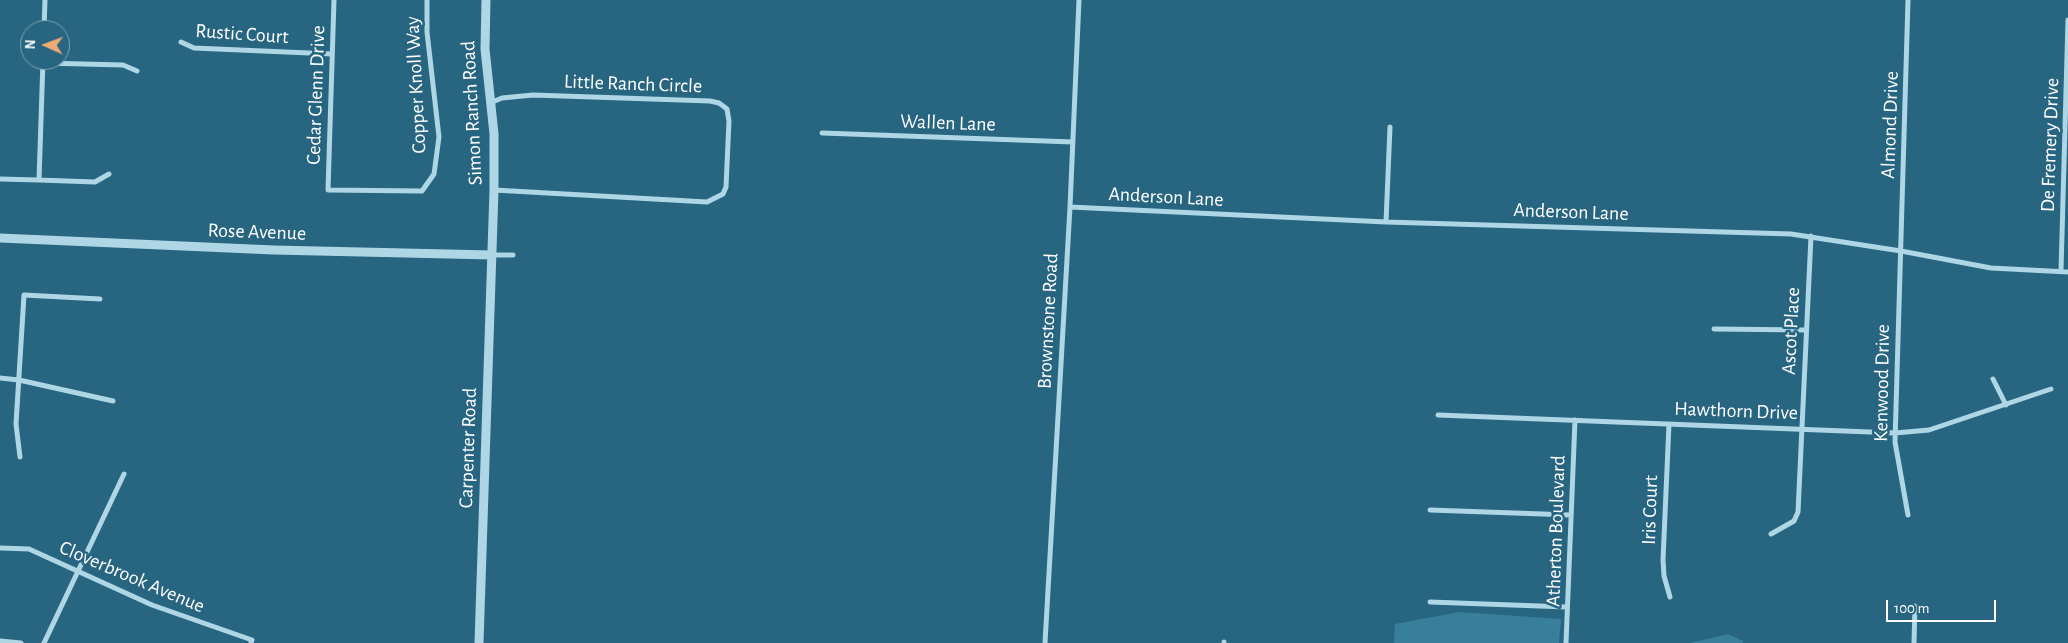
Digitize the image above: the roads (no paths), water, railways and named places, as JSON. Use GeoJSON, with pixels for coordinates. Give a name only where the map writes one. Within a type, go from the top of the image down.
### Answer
{"type":"FeatureCollection","features":[{"type":"Feature","properties":{"kind":"street"},"geometry":{"type":"LineString","coordinates":[[44,20],[45,0]]}},
{"type":"Feature","properties":{"kind":"street","name":"Cedar Glenn Drive"},"geometry":{"type":"LineString","coordinates":[[328,190],[334,0]]}},
{"type":"Feature","properties":{"kind":"street","name":"Copper Knoll Way"},"geometry":{"type":"LineString","coordinates":[[328,190],[422,191],[434,174],[438,137],[427,32],[428,0]]}},
{"type":"Feature","properties":{"kind":"street","name":"Simon Ranch Road"},"geometry":{"type":"LineString","coordinates":[[486,0],[485,49],[494,134],[492,255]]}},
{"type":"Feature","properties":{"kind":"street","name":"Brownstone Road"},"geometry":{"type":"LineString","coordinates":[[1045,643],[1070,207],[1079,0]]}},
{"type":"Feature","properties":{"kind":"street","name":"Almond Drive"},"geometry":{"type":"LineString","coordinates":[[1901,251],[1908,0]]}},
{"type":"Feature","properties":{"kind":"street","name":"De Fremery Drive"},"geometry":{"type":"LineString","coordinates":[[2061,272],[2068,20]]}},
{"type":"Feature","properties":{"kind":"street","name":"Rustic Court"},"geometry":{"type":"LineString","coordinates":[[181,42],[194,48],[332,54]]}},
{"type":"Feature","properties":{"kind":"street"},"geometry":{"type":"LineString","coordinates":[[70,62],[123,65],[137,71]]}},
{"type":"Feature","properties":{"kind":"street"},"geometry":{"type":"LineString","coordinates":[[39,180],[43,70]]}},
{"type":"Feature","properties":{"kind":"street","name":"Little Ranch Circle"},"geometry":{"type":"LineString","coordinates":[[490,103],[502,98],[533,95],[710,101],[719,103],[727,109],[729,121],[726,187],[723,194],[707,202],[494,190]]}},
{"type":"Feature","properties":{"kind":"street"},"geometry":{"type":"LineString","coordinates":[[1386,222],[1390,128]]}},
{"type":"Feature","properties":{"kind":"street","name":"Wallen Lane"},"geometry":{"type":"LineString","coordinates":[[822,133],[1073,142]]}},
{"type":"Feature","properties":{"kind":"street"},"geometry":{"type":"LineString","coordinates":[[0,179],[95,182],[109,174]]}},
{"type":"Feature","properties":{"kind":"street","name":"Anderson Lane"},"geometry":{"type":"LineString","coordinates":[[1070,207],[1386,222],[1810,236],[1991,268],[2068,272]]}},
{"type":"Feature","properties":{"kind":"street","name":"Ascot Place"},"geometry":{"type":"LineString","coordinates":[[1771,534],[1794,520],[1798,512],[1810,236]]}},
{"type":"Feature","properties":{"kind":"street","name":"Rose Avenue"},"geometry":{"type":"LineString","coordinates":[[0,238],[274,250],[514,255]]}},
{"type":"Feature","properties":{"kind":"street","name":"Kenwood Drive"},"geometry":{"type":"LineString","coordinates":[[1901,251],[1895,449],[1908,515]]}},
{"type":"Feature","properties":{"kind":"street","name":"Carpenter Road"},"geometry":{"type":"LineString","coordinates":[[479,643],[492,255]]}},
{"type":"Feature","properties":{"kind":"street"},"geometry":{"type":"LineString","coordinates":[[20,457],[16,424],[24,296],[100,298]]}},
{"type":"Feature","properties":{"kind":"street"},"geometry":{"type":"LineString","coordinates":[[1714,328],[1806,330]]}},
{"type":"Feature","properties":{"kind":"street"},"geometry":{"type":"LineString","coordinates":[[0,378],[19,380],[113,401]]}},
{"type":"Feature","properties":{"kind":"street"},"geometry":{"type":"LineString","coordinates":[[1993,379],[2006,405]]}},
{"type":"Feature","properties":{"kind":"street","name":"Hawthorn Drive"},"geometry":{"type":"LineString","coordinates":[[1438,415],[1895,433],[1929,430],[2051,389]]}},
{"type":"Feature","properties":{"kind":"street","name":"Atherton Boulevard"},"geometry":{"type":"LineString","coordinates":[[1566,643],[1575,420]]}},
{"type":"Feature","properties":{"kind":"street","name":"Iris Court"},"geometry":{"type":"LineString","coordinates":[[1669,424],[1663,560],[1664,576],[1670,597]]}},
{"type":"Feature","properties":{"kind":"street"},"geometry":{"type":"LineString","coordinates":[[44,643],[124,474]]}},
{"type":"Feature","properties":{"kind":"street"},"geometry":{"type":"LineString","coordinates":[[1430,510],[1571,514]]}},
{"type":"Feature","properties":{"kind":"street","name":"Cloverbrook Avenue"},"geometry":{"type":"LineString","coordinates":[[0,548],[29,549],[152,605],[252,641]]}},
{"type":"Feature","properties":{"kind":"street"},"geometry":{"type":"LineString","coordinates":[[1430,602],[1568,607]]}},
{"type":"Feature","properties":{"kind":"street"},"geometry":{"type":"LineString","coordinates":[[1914,643],[1915,606]]}},
{"type":"Feature","properties":{"kind":"street"},"geometry":{"type":"LineString","coordinates":[[0,640],[21,643]]}}]}
